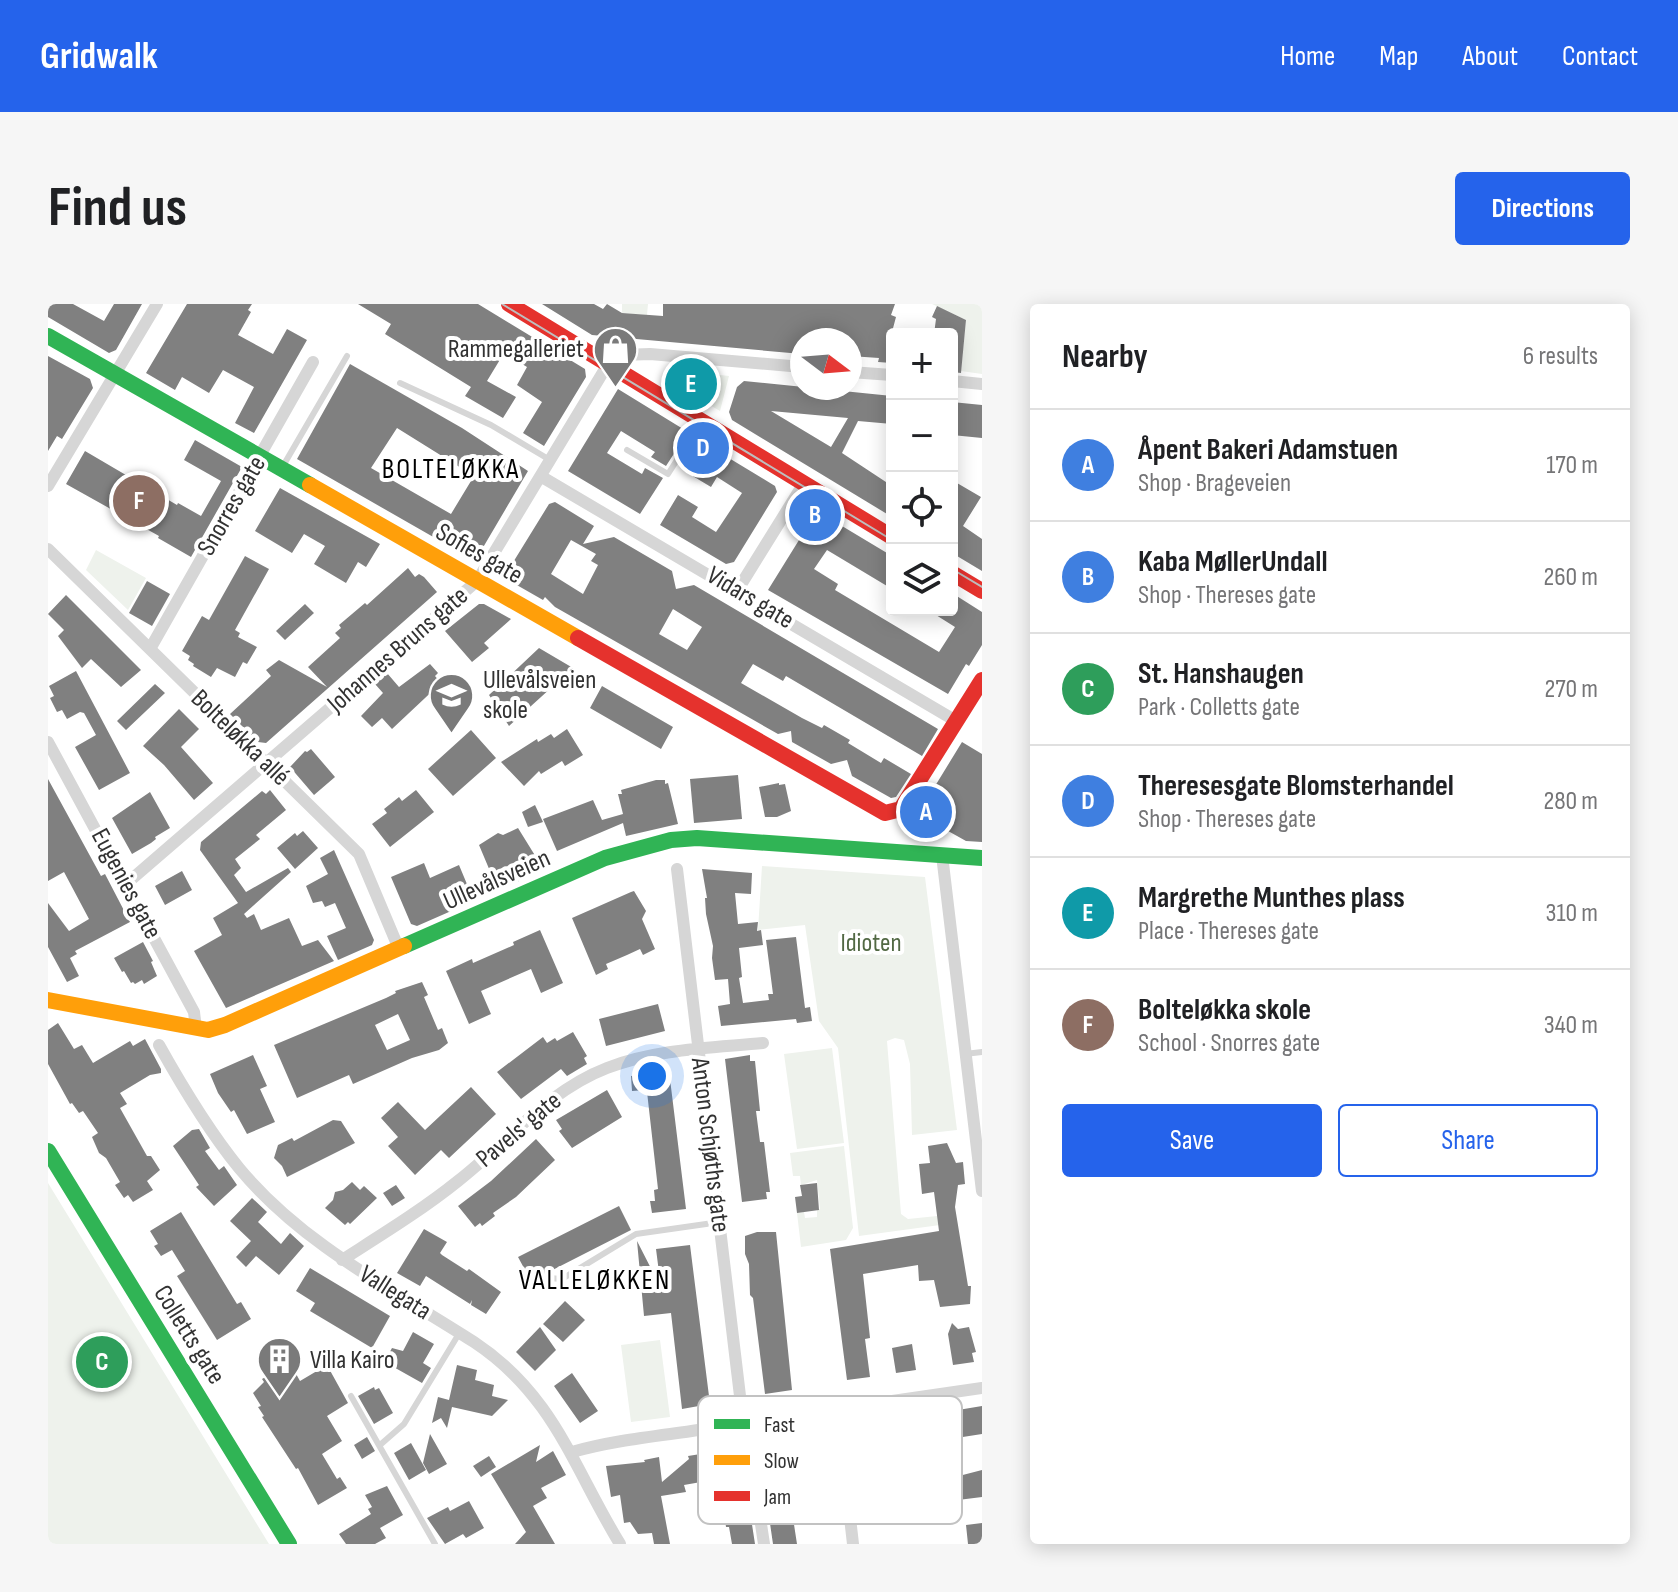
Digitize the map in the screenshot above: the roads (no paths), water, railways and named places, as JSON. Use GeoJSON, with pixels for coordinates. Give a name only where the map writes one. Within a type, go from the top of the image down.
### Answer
{"type":"FeatureCollection","features":[{"type":"Feature","properties":{"kind":"street"},"geometry":{"type":"LineString","coordinates":[[48,486],[157,304]]}},
{"type":"Feature","properties":{"kind":"street"},"geometry":{"type":"LineString","coordinates":[[509,304],[886,533]]}},
{"type":"Feature","properties":{"kind":"street","name":"Sofies gate"},"geometry":{"type":"LineString","coordinates":[[48,336],[885,813],[901,809],[956,721]]}},
{"type":"Feature","properties":{"kind":"street"},"geometry":{"type":"LineString","coordinates":[[608,364],[623,355],[650,354],[790,366]]}},
{"type":"Feature","properties":{"kind":"street","name":"Snorres gate"},"geometry":{"type":"LineString","coordinates":[[150,649],[313,362]]}},
{"type":"Feature","properties":{"kind":"street","name":"Johannes Bruns gate"},"geometry":{"type":"LineString","coordinates":[[126,884],[477,581],[608,364]]}},
{"type":"Feature","properties":{"kind":"street"},"geometry":{"type":"LineString","coordinates":[[862,373],[886,375]]}},
{"type":"Feature","properties":{"kind":"street"},"geometry":{"type":"LineString","coordinates":[[958,382],[982,384]]}},
{"type":"Feature","properties":{"kind":"street","name":"Vidars gate"},"geometry":{"type":"LineString","coordinates":[[542,477],[956,721]]}},
{"type":"Feature","properties":{"kind":"street"},"geometry":{"type":"LineString","coordinates":[[737,591],[804,483]]}},
{"type":"Feature","properties":{"kind":"street","name":"Bolteløkka allé"},"geometry":{"type":"LineString","coordinates":[[48,549],[359,854],[399,949]]}},
{"type":"Feature","properties":{"kind":"street"},"geometry":{"type":"LineString","coordinates":[[958,577],[982,591]]}},
{"type":"Feature","properties":{"kind":"street"},"geometry":{"type":"LineString","coordinates":[[956,721],[982,680]]}},
{"type":"Feature","properties":{"kind":"street","name":"Eugenies gate"},"geometry":{"type":"LineString","coordinates":[[48,742],[194,1012],[196,1029]]}},
{"type":"Feature","properties":{"kind":"street","name":"Ullevålsveien"},"geometry":{"type":"LineString","coordinates":[[48,1000],[208,1030],[605,858],[671,840],[722,840],[982,858]]}},
{"type":"Feature","properties":{"kind":"street"},"geometry":{"type":"LineString","coordinates":[[942,855],[982,1191]]}},
{"type":"Feature","properties":{"kind":"street","name":"Anton Schjøths gate"},"geometry":{"type":"LineString","coordinates":[[677,869],[740,1396]]}},
{"type":"Feature","properties":{"kind":"street","name":"Pavels' gate"},"geometry":{"type":"LineString","coordinates":[[342,1260],[446,1191],[501,1146],[529,1117],[573,1085],[634,1059],[763,1043]]}},
{"type":"Feature","properties":{"kind":"street","name":"Vallegata"},"geometry":{"type":"LineString","coordinates":[[159,1045],[189,1098],[241,1171],[268,1197],[342,1260],[460,1332],[494,1355],[517,1376],[548,1413],[572,1452],[591,1494],[620,1544]]}},
{"type":"Feature","properties":{"kind":"street","name":"Colletts gate"},"geometry":{"type":"LineString","coordinates":[[48,1151],[289,1544]]}},
{"type":"Feature","properties":{"kind":"street"},"geometry":{"type":"LineString","coordinates":[[927,1396],[982,1388]]}},
{"type":"Feature","properties":{"kind":"street"},"geometry":{"type":"LineString","coordinates":[[572,1452],[698,1429]]}},
{"type":"Feature","properties":{"kind":"street"},"geometry":{"type":"LineString","coordinates":[[761,1524],[764,1544]]}},
{"type":"Feature","properties":{"kind":"street"},"geometry":{"type":"LineString","coordinates":[[851,1524],[853,1544]]}},
{"type":"Feature","properties":{"kind":"lane"},"geometry":{"type":"LineString","coordinates":[[281,469],[347,356]]}},
{"type":"Feature","properties":{"kind":"lane"},"geometry":{"type":"LineString","coordinates":[[400,383],[491,425],[552,461]]}},
{"type":"Feature","properties":{"kind":"lane"},"geometry":{"type":"LineString","coordinates":[[627,450],[668,474],[702,421]]}},
{"type":"Feature","properties":{"kind":"lane"},"geometry":{"type":"LineString","coordinates":[[965,1054],[982,1052]]}},
{"type":"Feature","properties":{"kind":"lane"},"geometry":{"type":"LineString","coordinates":[[549,1278],[562,1279],[636,1234],[720,1222]]}},
{"type":"Feature","properties":{"kind":"lane"},"geometry":{"type":"LineString","coordinates":[[380,1445],[404,1424],[460,1332]]}},
{"type":"Feature","properties":{"kind":"lane"},"geometry":{"type":"LineString","coordinates":[[351,1396],[435,1544]]}},
{"type":"Feature","properties":{"kind":"tram line"},"geometry":{"type":"LineString","coordinates":[[502,304],[886,536]]}},
{"type":"Feature","properties":{"kind":"tram line"},"geometry":{"type":"LineString","coordinates":[[958,573],[982,587]]}},
{"type":"Feature","properties":{"kind":"place","name":"Margrethe Munthes plass"},"geometry":{"type":"Point","coordinates":[691,384]}},
{"type":"Feature","properties":{"kind":"place","name":"Rammegalleriet"},"geometry":{"type":"Point","coordinates":[615,388]}},
{"type":"Feature","properties":{"kind":"place","name":"Theresesgate Blomsterhandel"},"geometry":{"type":"Point","coordinates":[703,448]}},
{"type":"Feature","properties":{"kind":"place","name":"Bolteløkka skole"},"geometry":{"type":"Point","coordinates":[139,501]}},
{"type":"Feature","properties":{"kind":"place","name":"Kaba MøllerUndall"},"geometry":{"type":"Point","coordinates":[815,515]}},
{"type":"Feature","properties":{"kind":"place","name":"Ullevålsveien skole"},"geometry":{"type":"Point","coordinates":[452,734]}},
{"type":"Feature","properties":{"kind":"place","name":"Åpent Bakeri Adamstuen"},"geometry":{"type":"Point","coordinates":[926,812]}},
{"type":"Feature","properties":{"kind":"place","name":"St. Hanshaugen"},"geometry":{"type":"Point","coordinates":[102,1362]}},
{"type":"Feature","properties":{"kind":"place","name":"Villa Kairo"},"geometry":{"type":"Point","coordinates":[279,1399]}},
{"type":"Feature","properties":{"kind":"district","name":"BOLTELØKKA"},"geometry":{"type":"Point","coordinates":[451,469]}},
{"type":"Feature","properties":{"kind":"district","name":"VALLELØKKEN"},"geometry":{"type":"Point","coordinates":[595,1280]}},
{"type":"Feature","properties":{"kind":"park label","name":"Idioten"},"geometry":{"type":"Point","coordinates":[871,943]}}]}
